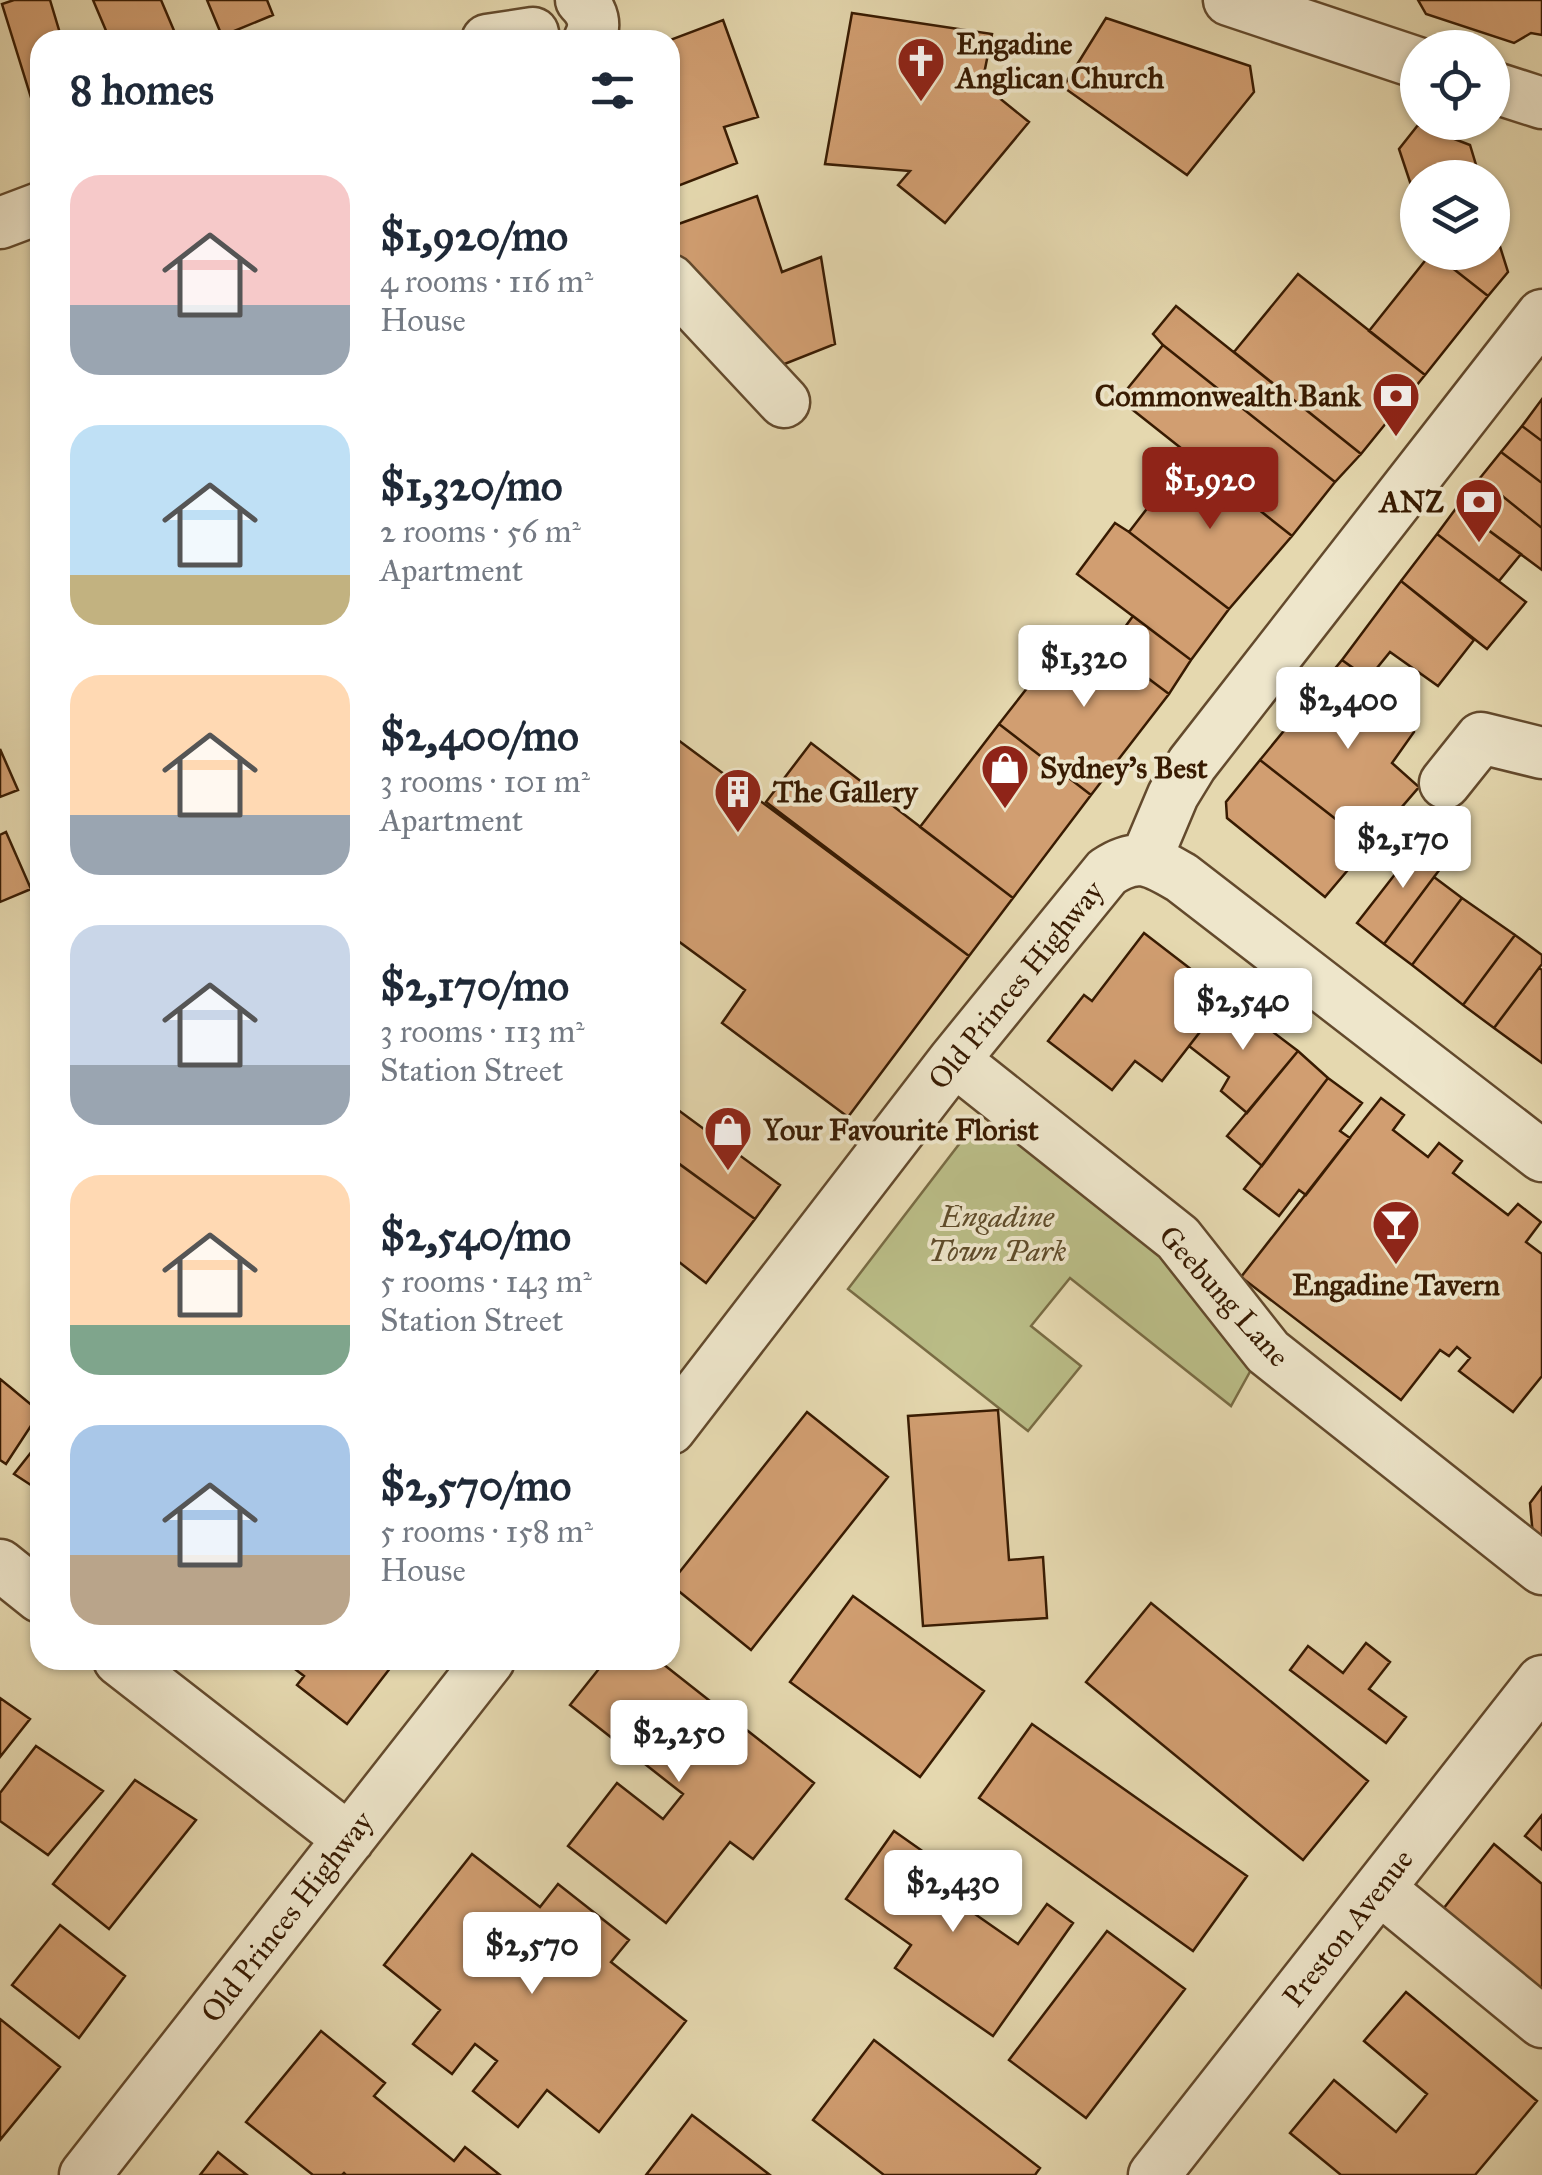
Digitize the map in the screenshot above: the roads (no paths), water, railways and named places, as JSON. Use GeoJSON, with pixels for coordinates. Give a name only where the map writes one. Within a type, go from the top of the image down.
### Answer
{"type":"FeatureCollection","features":[{"type":"Feature","properties":{"kind":"street"},"geometry":{"type":"LineString","coordinates":[[1229,0],[1334,17],[1400,53]]}},
{"type":"Feature","properties":{"kind":"street"},"geometry":{"type":"LineString","coordinates":[[1510,92],[1542,102]]}},
{"type":"Feature","properties":{"kind":"street"},"geometry":{"type":"LineString","coordinates":[[0,223],[30,212]]}},
{"type":"Feature","properties":{"kind":"street"},"geometry":{"type":"LineString","coordinates":[[680,291],[784,402]]}},
{"type":"Feature","properties":{"kind":"street"},"geometry":{"type":"LineString","coordinates":[[1542,315],[1192,764],[1173,795],[1146,859],[1208,896],[1542,1156]]}},
{"type":"Feature","properties":{"kind":"street"},"geometry":{"type":"LineString","coordinates":[[1445,783],[1481,738],[1542,753]]}},
{"type":"Feature","properties":{"kind":"street","name":"Old Princes Highway"},"geometry":{"type":"LineString","coordinates":[[680,1416],[954,1060],[1107,872],[1120,864],[1146,859]]}},
{"type":"Feature","properties":{"kind":"street","name":"Geebung Lane"},"geometry":{"type":"LineString","coordinates":[[954,1060],[1178,1238],[1268,1352],[1542,1569]]}},
{"type":"Feature","properties":{"kind":"street"},"geometry":{"type":"LineString","coordinates":[[0,1565],[30,1589]]}},
{"type":"Feature","properties":{"kind":"street"},"geometry":{"type":"LineString","coordinates":[[132,1670],[349,1838]]}},
{"type":"Feature","properties":{"kind":"street","name":"Old Princes Highway"},"geometry":{"type":"LineString","coordinates":[[85,2175],[481,1670]]}},
{"type":"Feature","properties":{"kind":"street","name":"Preston Avenue"},"geometry":{"type":"LineString","coordinates":[[1154,2175],[1542,1681]]}},
{"type":"Feature","properties":{"kind":"street"},"geometry":{"type":"LineString","coordinates":[[1380,1889],[1542,2022]]}},
{"type":"Feature","properties":{"kind":"place","name":"Engadine Anglican Church"},"geometry":{"type":"Point","coordinates":[921,104]}},
{"type":"Feature","properties":{"kind":"place","name":"Commonwealth Bank"},"geometry":{"type":"Point","coordinates":[1396,438]}},
{"type":"Feature","properties":{"kind":"place","name":"ANZ"},"geometry":{"type":"Point","coordinates":[1479,544]}},
{"type":"Feature","properties":{"kind":"place","name":"Sydney's Best"},"geometry":{"type":"Point","coordinates":[1005,810]}},
{"type":"Feature","properties":{"kind":"place","name":"The Gallery"},"geometry":{"type":"Point","coordinates":[738,834]}},
{"type":"Feature","properties":{"kind":"place","name":"Your Favourite Florist"},"geometry":{"type":"Point","coordinates":[728,1172]}},
{"type":"Feature","properties":{"kind":"place","name":"Engadine Tavern"},"geometry":{"type":"Point","coordinates":[1396,1266]}},
{"type":"Feature","properties":{"kind":"park label","name":"Engadine Town Park"},"geometry":{"type":"Point","coordinates":[997,1234]}}]}
